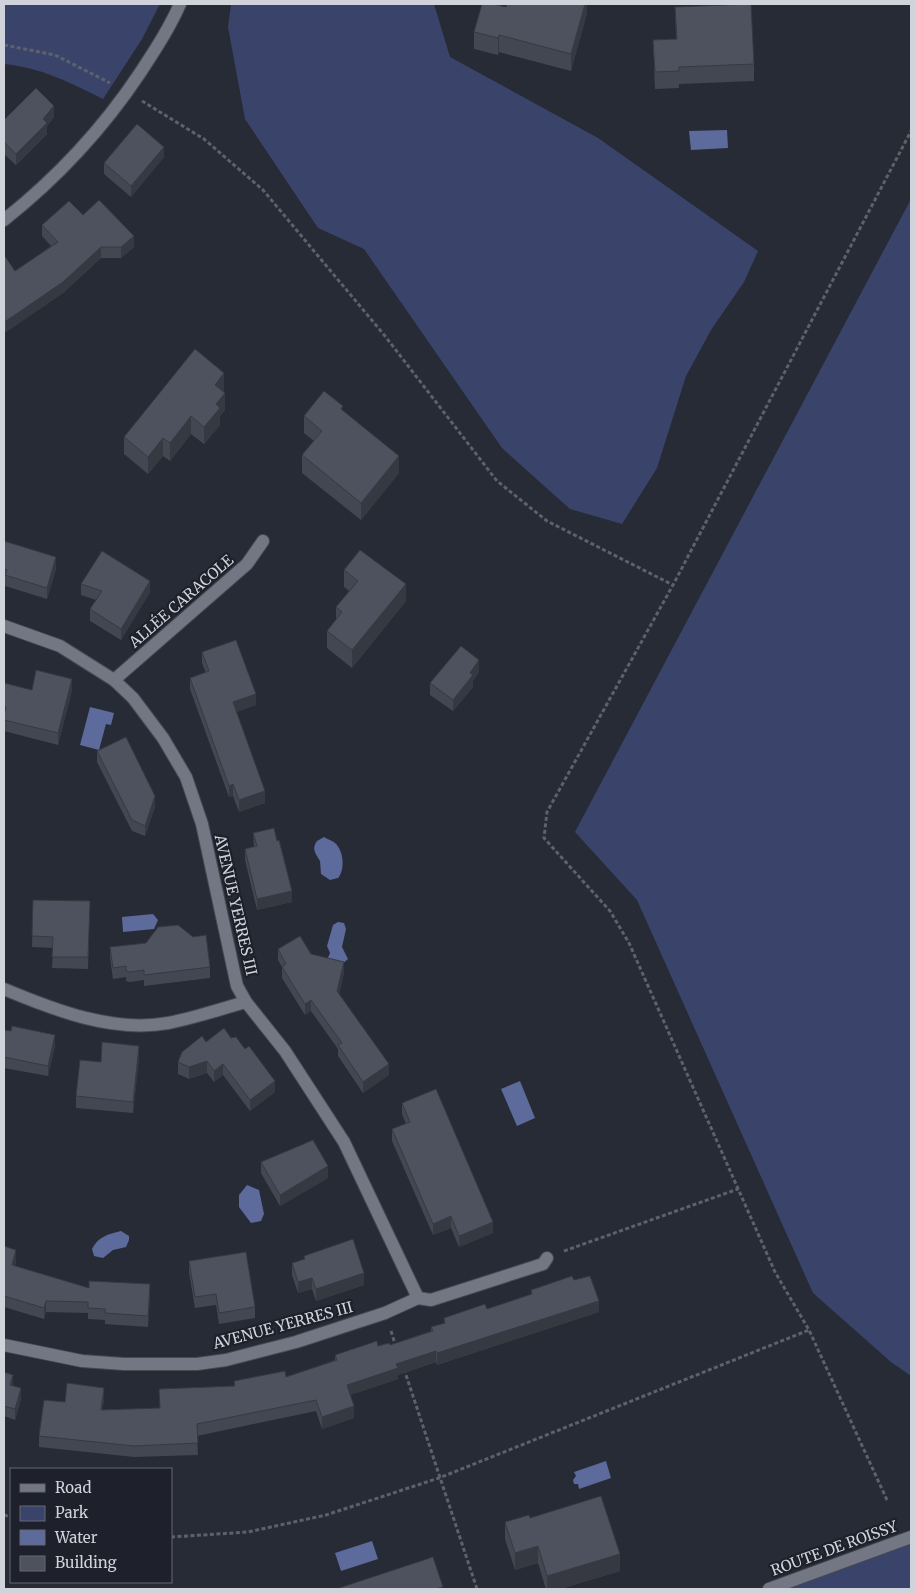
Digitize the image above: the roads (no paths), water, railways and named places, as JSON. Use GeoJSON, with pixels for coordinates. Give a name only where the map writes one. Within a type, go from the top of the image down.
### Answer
{"type":"FeatureCollection","features":[{"type":"Feature","properties":{"kind":"street"},"geometry":{"type":"LineString","coordinates":[[4,220],[67,165],[101,128],[170,28],[180,4]]}},
{"type":"Feature","properties":{"kind":"street","name":"ALLÉE CARACOLE"},"geometry":{"type":"LineString","coordinates":[[114,680],[247,564],[263,541]]}},
{"type":"Feature","properties":{"kind":"street","name":"AVENUE YERRES III"},"geometry":{"type":"LineString","coordinates":[[4,626],[54,643],[114,680],[133,698],[163,738],[186,777],[202,824],[238,986],[246,1002],[285,1051],[344,1142],[418,1298]]}},
{"type":"Feature","properties":{"kind":"street"},"geometry":{"type":"LineString","coordinates":[[4,990],[65,1012],[105,1021],[131,1024],[166,1023],[246,1002]]}},
{"type":"Feature","properties":{"kind":"street","name":"AVENUE YERRES III"},"geometry":{"type":"LineString","coordinates":[[4,1345],[82,1361],[124,1364],[198,1364],[226,1360],[296,1342],[385,1313],[418,1298],[431,1300],[543,1264],[547,1258]]}},
{"type":"Feature","properties":{"kind":"street","name":"ROUTE DE ROISSY"},"geometry":{"type":"LineString","coordinates":[[769,1589],[911,1537]]}},
{"type":"Feature","properties":{"kind":"water"},"geometry":{"type":"Polygon","coordinates":[[[727,130],[728,148],[691,150],[689,131],[727,130]]]}},
{"type":"Feature","properties":{"kind":"water"},"geometry":{"type":"Polygon","coordinates":[[[90,707],[114,713],[111,725],[106,724],[99,750],[80,745],[90,707]]]}},
{"type":"Feature","properties":{"kind":"water"},"geometry":{"type":"Polygon","coordinates":[[[324,837],[338,846],[342,855],[340,875],[338,878],[330,880],[321,874],[320,861],[314,849],[317,841],[324,837]]]}},
{"type":"Feature","properties":{"kind":"water"},"geometry":{"type":"Polygon","coordinates":[[[153,914],[158,920],[154,929],[123,932],[122,917],[153,914]]]}},
{"type":"Feature","properties":{"kind":"water"},"geometry":{"type":"Polygon","coordinates":[[[338,922],[344,923],[346,929],[342,947],[348,959],[341,965],[327,960],[330,953],[327,946],[333,925],[338,922]]]}},
{"type":"Feature","properties":{"kind":"water"},"geometry":{"type":"Polygon","coordinates":[[[520,1081],[535,1118],[517,1126],[501,1089],[520,1081]]]}},
{"type":"Feature","properties":{"kind":"water"},"geometry":{"type":"Polygon","coordinates":[[[247,1185],[259,1190],[264,1214],[261,1221],[251,1223],[239,1207],[239,1195],[247,1185]]]}},
{"type":"Feature","properties":{"kind":"water"},"geometry":{"type":"Polygon","coordinates":[[[121,1231],[129,1236],[126,1247],[113,1250],[103,1258],[94,1256],[92,1249],[100,1239],[121,1231]]]}},
{"type":"Feature","properties":{"kind":"water"},"geometry":{"type":"Polygon","coordinates":[[[606,1461],[611,1478],[579,1489],[578,1484],[574,1484],[573,1480],[576,1476],[574,1472],[606,1461]]]}},
{"type":"Feature","properties":{"kind":"water"},"geometry":{"type":"Polygon","coordinates":[[[372,1541],[378,1559],[341,1571],[335,1553],[372,1541]]]}}]}
